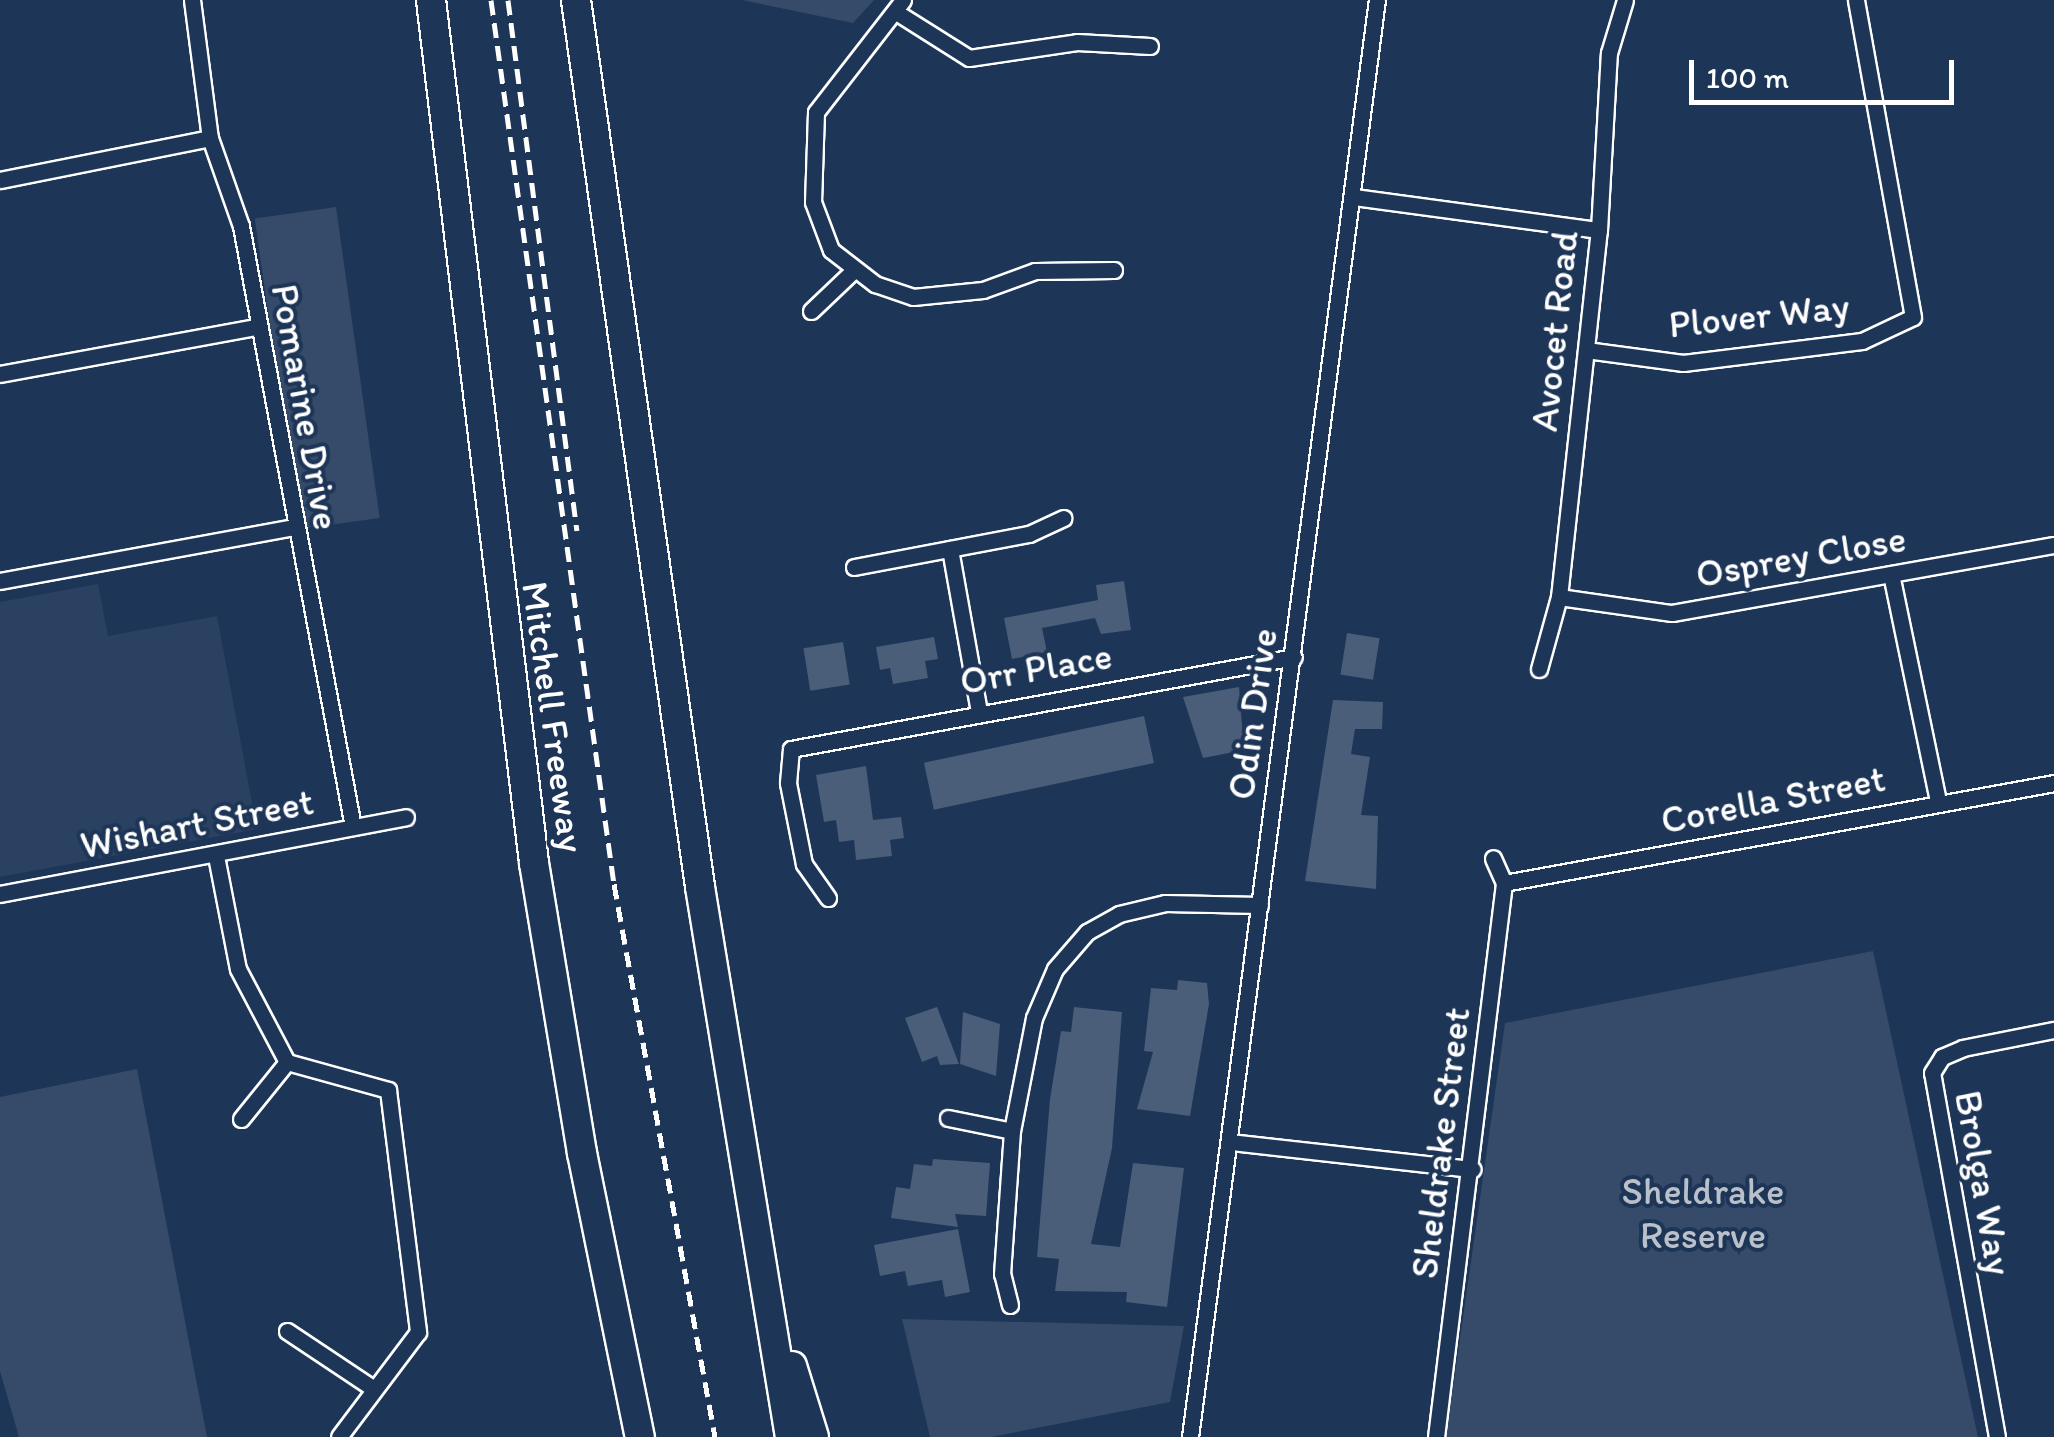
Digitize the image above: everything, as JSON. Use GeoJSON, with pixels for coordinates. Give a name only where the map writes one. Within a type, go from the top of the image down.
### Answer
{"type":"FeatureCollection","features":[{"type":"Feature","properties":{"kind":"highway","name":"Mitchell Freeway"},"geometry":{"type":"LineString","coordinates":[[431,0],[534,863],[582,1153],[640,1437]]}},
{"type":"Feature","properties":{"kind":"highway"},"geometry":{"type":"LineString","coordinates":[[576,0],[757,1255],[790,1437]]}},
{"type":"Feature","properties":{"kind":"highway"},"geometry":{"type":"LineString","coordinates":[[757,1255],[814,1437]]}},
{"type":"Feature","properties":{"kind":"street","name":"Pomarine Drive"},"geometry":{"type":"LineString","coordinates":[[192,0],[210,138],[241,226],[256,327],[353,827]]}},
{"type":"Feature","properties":{"kind":"street","name":"Odin Drive"},"geometry":{"type":"LineString","coordinates":[[1190,1437],[1377,0]]}},
{"type":"Feature","properties":{"kind":"street","name":"Avocet Road"},"geometry":{"type":"LineString","coordinates":[[1539,669],[1560,597],[1599,230],[1609,53],[1625,0]]}},
{"type":"Feature","properties":{"kind":"street","name":"Plover Way"},"geometry":{"type":"LineString","coordinates":[[1586,350],[1682,362],[1862,341],[1913,316],[1856,0]]}},
{"type":"Feature","properties":{"kind":"street"},"geometry":{"type":"LineString","coordinates":[[1114,270],[1035,271],[945,297],[913,297],[853,271],[831,250],[813,202],[816,112],[840,72],[899,6],[969,58],[1077,42],[1150,46]]}},
{"type":"Feature","properties":{"kind":"street"},"geometry":{"type":"LineString","coordinates":[[0,180],[210,138]]}},
{"type":"Feature","properties":{"kind":"street"},"geometry":{"type":"LineString","coordinates":[[1354,197],[1599,230]]}},
{"type":"Feature","properties":{"kind":"street"},"geometry":{"type":"LineString","coordinates":[[811,311],[853,271]]}},
{"type":"Feature","properties":{"kind":"street"},"geometry":{"type":"LineString","coordinates":[[0,374],[256,327]]}},
{"type":"Feature","properties":{"kind":"street"},"geometry":{"type":"LineString","coordinates":[[854,566],[1030,534],[1063,518]]}},
{"type":"Feature","properties":{"kind":"street"},"geometry":{"type":"LineString","coordinates":[[0,581],[294,527]]}},
{"type":"Feature","properties":{"kind":"street","name":"Osprey Close"},"geometry":{"type":"LineString","coordinates":[[1560,597],[1672,613],[2054,545]]}},
{"type":"Feature","properties":{"kind":"street"},"geometry":{"type":"LineString","coordinates":[[950,548],[979,712]]}},
{"type":"Feature","properties":{"kind":"street"},"geometry":{"type":"LineString","coordinates":[[1891,574],[1938,802]]}},
{"type":"Feature","properties":{"kind":"street","name":"Orr Place"},"geometry":{"type":"LineString","coordinates":[[828,898],[804,864],[788,784],[791,750],[979,712],[1294,657]]}},
{"type":"Feature","properties":{"kind":"street","name":"Corella Street"},"geometry":{"type":"LineString","coordinates":[[1504,883],[2054,782]]}},
{"type":"Feature","properties":{"kind":"street","name":"Wishart Street"},"geometry":{"type":"LineString","coordinates":[[0,894],[406,818]]}},
{"type":"Feature","properties":{"kind":"street"},"geometry":{"type":"LineString","coordinates":[[216,856],[238,969],[287,1062],[388,1090],[418,1332],[372,1386],[339,1437]]}},
{"type":"Feature","properties":{"kind":"street"},"geometry":{"type":"LineString","coordinates":[[1493,858],[1504,883]]}},
{"type":"Feature","properties":{"kind":"street","name":"Sheldrake Street"},"geometry":{"type":"LineString","coordinates":[[1436,1437],[1472,1169],[1504,883]]}},
{"type":"Feature","properties":{"kind":"street"},"geometry":{"type":"LineString","coordinates":[[1010,1305],[1002,1274],[1012,1131],[1042,992],[1070,946],[1103,922],[1144,906],[1260,905]]}},
{"type":"Feature","properties":{"kind":"street","name":"Brolga Way"},"geometry":{"type":"LineString","coordinates":[[1997,1437],[1932,1073],[1942,1057],[1963,1048],[2054,1030]]}},
{"type":"Feature","properties":{"kind":"street"},"geometry":{"type":"LineString","coordinates":[[241,1118],[287,1062]]}},
{"type":"Feature","properties":{"kind":"street"},"geometry":{"type":"LineString","coordinates":[[948,1118],[1012,1131]]}},
{"type":"Feature","properties":{"kind":"street"},"geometry":{"type":"LineString","coordinates":[[1230,1142],[1472,1169]]}},
{"type":"Feature","properties":{"kind":"street"},"geometry":{"type":"LineString","coordinates":[[287,1332],[372,1386]]}},
{"type":"Feature","properties":{"kind":"shaded area"},"geometry":{"type":"Polygon","coordinates":[[[98,584],[108,636],[217,616],[257,829],[0,877],[0,602],[98,584]]]}},
{"type":"Feature","properties":{"kind":"green space"},"geometry":{"type":"Polygon","coordinates":[[[742,0],[874,0],[853,23],[742,0]]]}},
{"type":"Feature","properties":{"kind":"green space"},"geometry":{"type":"Polygon","coordinates":[[[336,207],[380,518],[298,529],[255,218],[336,207]]]}},
{"type":"Feature","properties":{"kind":"green space","name":"Sheldrake Reserve"},"geometry":{"type":"Polygon","coordinates":[[[1873,951],[1978,1437],[1446,1437],[1505,1023],[1873,951]]]}},
{"type":"Feature","properties":{"kind":"green space"},"geometry":{"type":"Polygon","coordinates":[[[137,1069],[207,1437],[19,1437],[0,1371],[0,1097],[137,1069]]]}},
{"type":"Feature","properties":{"kind":"green space"},"geometry":{"type":"Polygon","coordinates":[[[902,1319],[1184,1326],[1170,1402],[991,1437],[930,1437],[902,1319]]]}},
{"type":"Feature","properties":{"kind":"building"},"geometry":{"type":"Polygon","coordinates":[[[1124,581],[1131,630],[1101,634],[1095,618],[1042,628],[1047,652],[1012,659],[1004,618],[1098,600],[1096,585],[1124,581]]]}},
{"type":"Feature","properties":{"kind":"building"},"geometry":{"type":"Polygon","coordinates":[[[1347,633],[1380,638],[1373,680],[1340,674],[1347,633]]]}},
{"type":"Feature","properties":{"kind":"building"},"geometry":{"type":"Polygon","coordinates":[[[934,637],[938,659],[925,661],[928,678],[893,684],[890,668],[880,670],[876,647],[934,637]]]}},
{"type":"Feature","properties":{"kind":"building"},"geometry":{"type":"Polygon","coordinates":[[[843,642],[850,684],[810,691],[803,648],[843,642]]]}},
{"type":"Feature","properties":{"kind":"building"},"geometry":{"type":"Polygon","coordinates":[[[1239,687],[1244,750],[1203,758],[1183,697],[1239,687]]]}},
{"type":"Feature","properties":{"kind":"building"},"geometry":{"type":"Polygon","coordinates":[[[1333,700],[1383,702],[1382,729],[1355,729],[1351,754],[1370,757],[1361,815],[1378,816],[1376,889],[1305,881],[1333,700]]]}},
{"type":"Feature","properties":{"kind":"building"},"geometry":{"type":"Polygon","coordinates":[[[1144,716],[1154,763],[934,810],[924,763],[1144,716]]]}},
{"type":"Feature","properties":{"kind":"building"},"geometry":{"type":"Polygon","coordinates":[[[866,766],[873,820],[901,817],[904,838],[890,840],[892,856],[856,860],[854,840],[839,842],[836,820],[824,822],[816,775],[866,766]]]}},
{"type":"Feature","properties":{"kind":"building"},"geometry":{"type":"Polygon","coordinates":[[[1178,980],[1207,983],[1209,1004],[1190,1116],[1137,1109],[1153,1052],[1144,1051],[1151,988],[1177,990],[1178,980]]]}},
{"type":"Feature","properties":{"kind":"building"},"geometry":{"type":"Polygon","coordinates":[[[937,1007],[959,1064],[940,1065],[937,1056],[922,1062],[905,1018],[937,1007]]]}},
{"type":"Feature","properties":{"kind":"building"},"geometry":{"type":"Polygon","coordinates":[[[1074,1007],[1122,1012],[1112,1148],[1091,1244],[1120,1247],[1133,1163],[1184,1168],[1167,1307],[1126,1302],[1127,1292],[1055,1291],[1059,1259],[1037,1257],[1050,1099],[1061,1031],[1071,1032],[1074,1007]]]}},
{"type":"Feature","properties":{"kind":"building"},"geometry":{"type":"Polygon","coordinates":[[[963,1012],[1000,1024],[996,1076],[960,1064],[963,1012]]]}},
{"type":"Feature","properties":{"kind":"building"},"geometry":{"type":"Polygon","coordinates":[[[933,1159],[990,1163],[986,1216],[955,1214],[958,1227],[891,1218],[896,1187],[910,1189],[914,1164],[932,1166],[933,1159]]]}},
{"type":"Feature","properties":{"kind":"building"},"geometry":{"type":"Polygon","coordinates":[[[958,1229],[970,1292],[945,1297],[942,1280],[908,1286],[905,1271],[880,1276],[874,1245],[958,1229]]]}},
{"type":"Feature","properties":{"kind":"railway"},"geometry":{"type":"LineString","coordinates":[[491,0],[614,884],[715,1437]]}},
{"type":"Feature","properties":{"kind":"railway"},"geometry":{"type":"LineString","coordinates":[[508,0],[577,531]]}}]}
